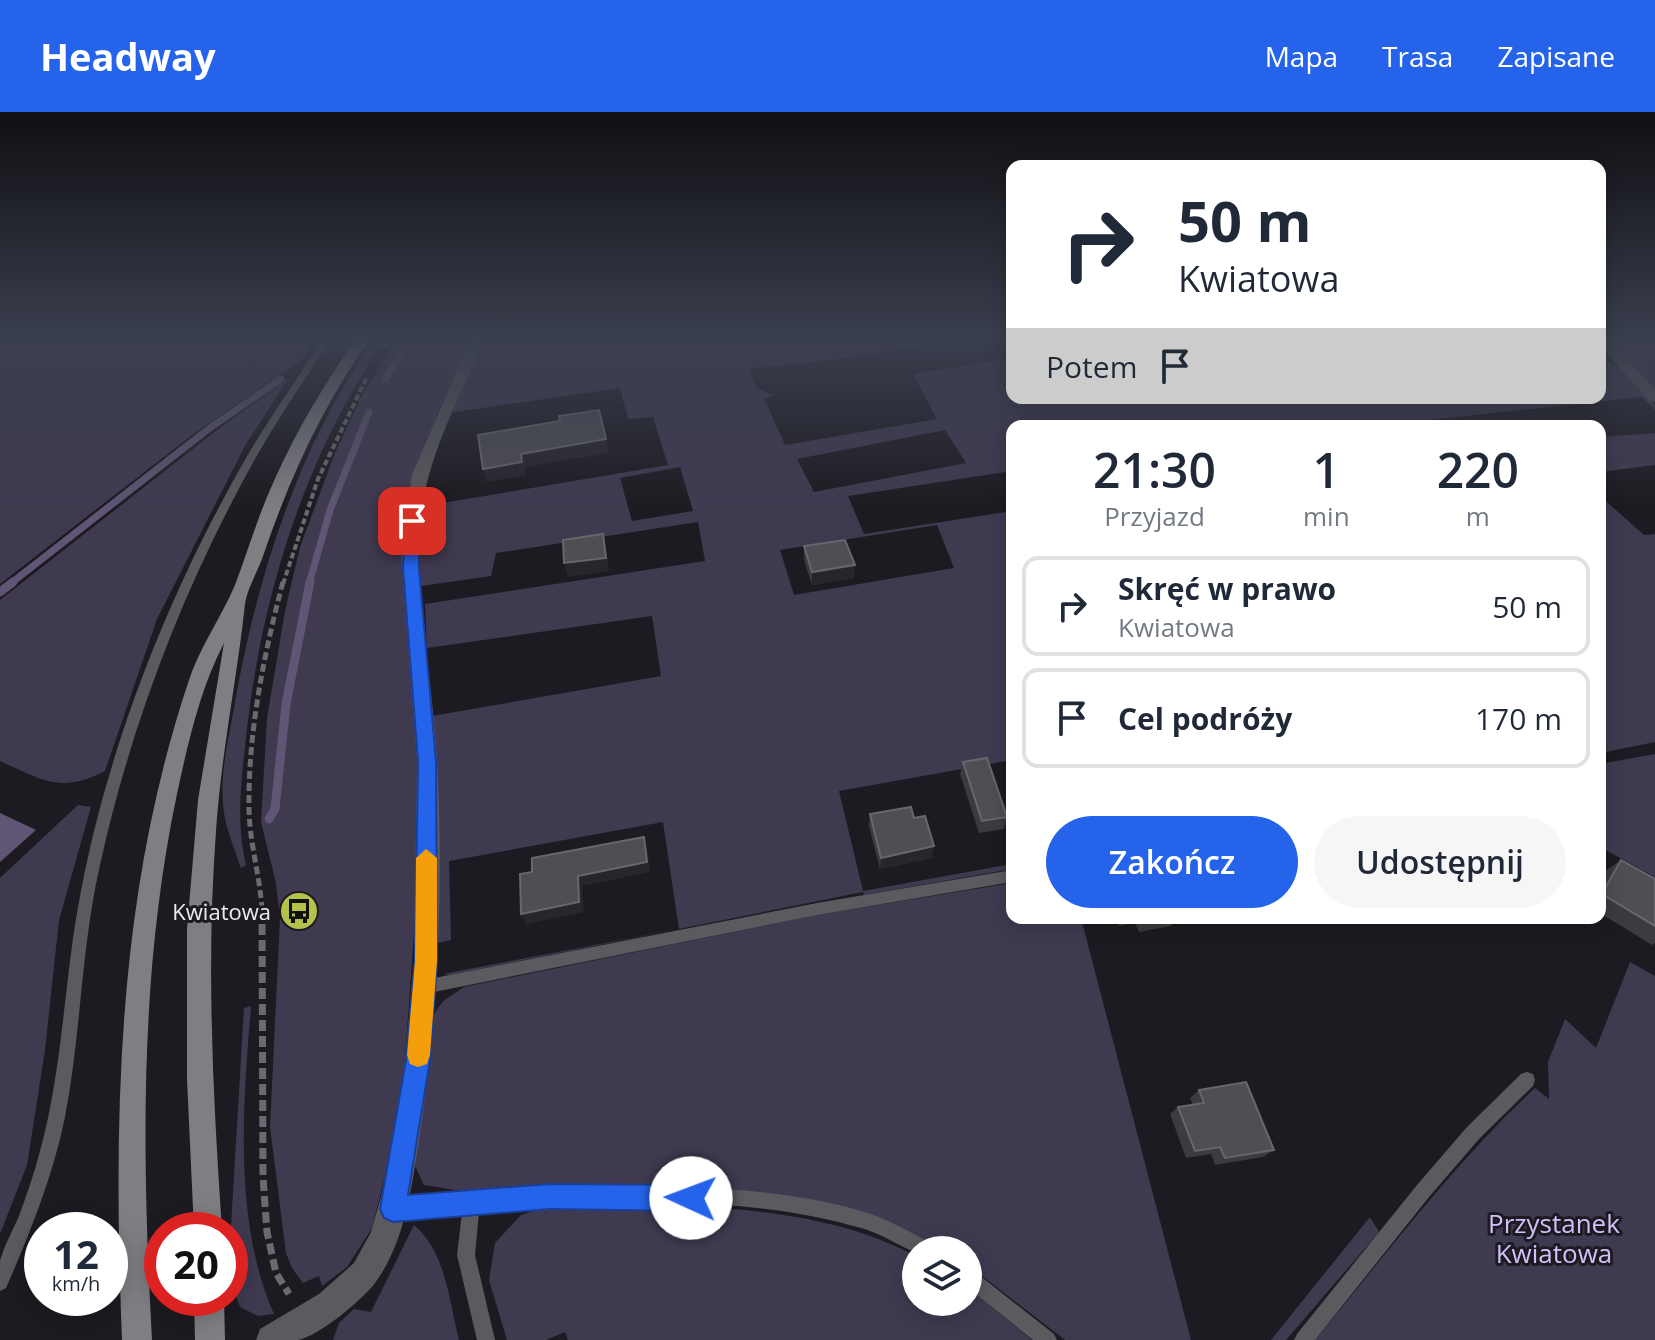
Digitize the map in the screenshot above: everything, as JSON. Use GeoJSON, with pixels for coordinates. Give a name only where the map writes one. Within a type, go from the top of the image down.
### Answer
{"type":"FeatureCollection","features":[{"type":"Feature","properties":{"kind":"main road"},"geometry":{"type":"LineString","coordinates":[[137,1340],[130,1161],[137,983],[147,886],[169,777],[199,678],[237,599],[296,449],[329,394]]}},
{"type":"Feature","properties":{"kind":"main road"},"geometry":{"type":"LineString","coordinates":[[207,1212],[197,1038],[196,952],[206,824],[233,653],[237,599]]}},
{"type":"Feature","properties":{"kind":"main road"},"geometry":{"type":"LineString","coordinates":[[209,1316],[210,1340]]}},
{"type":"Feature","properties":{"kind":"street"},"geometry":{"type":"LineString","coordinates":[[271,1340],[307,1320],[353,1286],[379,1248],[393,1209],[418,1060],[424,987],[427,761],[411,533],[420,475],[454,394]]}},
{"type":"Feature","properties":{"kind":"lane"},"geometry":{"type":"LineString","coordinates":[[0,1282],[46,1164],[61,1095],[93,866],[158,654],[240,473],[288,394]]}},
{"type":"Feature","properties":{"kind":"lane"},"geometry":{"type":"LineString","coordinates":[[424,987],[817,909],[1006,877]]}},
{"type":"Feature","properties":{"kind":"lane"},"geometry":{"type":"LineString","coordinates":[[1303,1340],[1423,1191],[1473,1133],[1527,1080]]}},
{"type":"Feature","properties":{"kind":"lane"},"geometry":{"type":"LineString","coordinates":[[393,1209],[580,1196],[750,1201],[865,1220],[902,1238]]}},
{"type":"Feature","properties":{"kind":"lane"},"geometry":{"type":"LineString","coordinates":[[471,1204],[466,1255],[486,1340]]}},
{"type":"Feature","properties":{"kind":"lane"},"geometry":{"type":"LineString","coordinates":[[982,1288],[1048,1340]]}},
{"type":"Feature","properties":{"kind":"path"},"geometry":{"type":"LineString","coordinates":[[301,1291],[288,1295],[274,1274],[263,1182],[260,1118],[263,938],[249,808],[250,785],[266,662],[287,566],[321,469],[358,394]]}},
{"type":"Feature","properties":{"kind":"green space"},"geometry":{"type":"Polygon","coordinates":[[[0,394],[251,394],[192,435],[0,584],[0,394]]]}},
{"type":"Feature","properties":{"kind":"green space"},"geometry":{"type":"Polygon","coordinates":[[[266,394],[278,394],[246,444],[157,619],[105,771],[76,782],[52,782],[0,761],[0,600],[266,394]]]}},
{"type":"Feature","properties":{"kind":"green space"},"geometry":{"type":"Polygon","coordinates":[[[340,394],[350,394],[310,478],[291,528],[263,632],[253,685],[241,786],[240,817],[246,865],[241,868],[223,803],[226,752],[235,702],[269,558],[285,511],[340,394]]]}},
{"type":"Feature","properties":{"kind":"green space"},"geometry":{"type":"Polygon","coordinates":[[[362,394],[446,394],[414,477],[403,553],[418,734],[415,920],[401,1113],[372,1228],[347,1267],[322,1286],[319,1276],[303,1283],[286,1253],[270,1127],[280,919],[306,916],[308,902],[279,910],[276,883],[261,822],[267,718],[285,611],[300,547],[335,453],[362,394]]]}},
{"type":"Feature","properties":{"kind":"green space"},"geometry":{"type":"Polygon","coordinates":[[[457,394],[577,394],[448,413],[457,394]]]}},
{"type":"Feature","properties":{"kind":"green space"},"geometry":{"type":"Polygon","coordinates":[[[622,394],[771,394],[775,396],[764,398],[785,445],[937,419],[924,394],[1006,394],[1006,404],[1577,404],[1427,420],[1006,420],[1006,472],[848,496],[864,534],[1006,512],[1006,761],[839,791],[863,891],[1006,865],[1006,870],[864,895],[863,892],[679,929],[663,822],[449,861],[451,940],[433,944],[432,716],[661,676],[652,616],[427,648],[425,604],[705,561],[698,522],[496,553],[491,576],[421,586],[416,566],[421,507],[668,465],[653,417],[628,419],[622,394]],[[945,430],[797,459],[814,492],[966,463],[945,430]],[[680,467],[620,478],[632,521],[693,511],[680,467]],[[937,525],[780,550],[794,595],[954,568],[937,525]]]}},
{"type":"Feature","properties":{"kind":"green space"},"geometry":{"type":"Polygon","coordinates":[[[1606,394],[1645,394],[1655,405],[1655,410],[1642,397],[1606,401],[1606,394]]]}},
{"type":"Feature","properties":{"kind":"green space"},"geometry":{"type":"Polygon","coordinates":[[[1655,433],[1655,465],[1606,471],[1606,437],[1655,433]]]}},
{"type":"Feature","properties":{"kind":"green space"},"geometry":{"type":"Polygon","coordinates":[[[1606,501],[1644,535],[1655,534],[1655,742],[1606,752],[1606,501]]]}},
{"type":"Feature","properties":{"kind":"green space"},"geometry":{"type":"Polygon","coordinates":[[[1655,754],[1655,877],[1606,850],[1606,763],[1655,754]]]}},
{"type":"Feature","properties":{"kind":"green space"},"geometry":{"type":"Polygon","coordinates":[[[78,805],[91,807],[59,920],[45,1050],[27,1165],[0,1234],[0,878],[78,805]]]}},
{"type":"Feature","properties":{"kind":"green space"},"geometry":{"type":"Polygon","coordinates":[[[1006,884],[1006,924],[1083,924],[1191,1340],[1065,1340],[982,1276],[982,1236],[916,1236],[883,1219],[798,1197],[615,1187],[456,1190],[424,1185],[415,1166],[432,1017],[443,1001],[464,987],[816,915],[1006,884]]]}},
{"type":"Feature","properties":{"kind":"green space"},"geometry":{"type":"Polygon","coordinates":[[[677,929],[450,975],[443,974],[677,929]]]}},
{"type":"Feature","properties":{"kind":"green space","name":"Przystanek Kwiatowa"},"geometry":{"type":"Polygon","coordinates":[[[1630,962],[1655,976],[1655,1340],[1315,1340],[1421,1211],[1505,1117],[1535,1088],[1549,1099],[1548,1062],[1565,1019],[1596,1048],[1630,962]]]}},
{"type":"Feature","properties":{"kind":"green space"},"geometry":{"type":"Polygon","coordinates":[[[251,1006],[244,1122],[247,1202],[252,1241],[274,1314],[258,1316],[248,1311],[248,1212],[232,1212],[244,1008],[251,1006]]]}},
{"type":"Feature","properties":{"kind":"green space"},"geometry":{"type":"Polygon","coordinates":[[[549,1206],[747,1210],[834,1225],[902,1250],[902,1316],[982,1316],[982,1299],[1032,1340],[568,1340],[565,1332],[546,1340],[507,1340],[489,1280],[495,1243],[521,1215],[549,1206]]]}},
{"type":"Feature","properties":{"kind":"green space"},"geometry":{"type":"Polygon","coordinates":[[[1370,1217],[1379,1232],[1286,1340],[1271,1340],[1370,1217]]]}},
{"type":"Feature","properties":{"kind":"green space"},"geometry":{"type":"Polygon","coordinates":[[[414,1225],[425,1236],[440,1263],[459,1340],[333,1340],[339,1323],[354,1309],[371,1312],[414,1225]]]}},
{"type":"Feature","properties":{"kind":"shaded area"},"geometry":{"type":"Polygon","coordinates":[[[0,813],[36,830],[0,862],[0,813]]]}},
{"type":"Feature","properties":{"kind":"building"},"geometry":{"type":"Polygon","coordinates":[[[599,410],[606,439],[521,454],[522,462],[483,469],[478,435],[560,421],[559,416],[599,410]]]}},
{"type":"Feature","properties":{"kind":"building"},"geometry":{"type":"Polygon","coordinates":[[[603,534],[606,558],[564,563],[563,540],[603,534]]]}},
{"type":"Feature","properties":{"kind":"building"},"geometry":{"type":"Polygon","coordinates":[[[845,540],[855,565],[812,572],[804,546],[845,540]]]}},
{"type":"Feature","properties":{"kind":"building"},"geometry":{"type":"Polygon","coordinates":[[[987,758],[1006,817],[982,821],[963,762],[987,758]]]}},
{"type":"Feature","properties":{"kind":"building"},"geometry":{"type":"Polygon","coordinates":[[[911,807],[914,818],[925,816],[934,846],[881,858],[870,814],[911,807]]]}},
{"type":"Feature","properties":{"kind":"building"},"geometry":{"type":"Polygon","coordinates":[[[644,837],[647,862],[578,876],[579,902],[521,914],[520,874],[532,872],[532,858],[644,837]]]}},
{"type":"Feature","properties":{"kind":"building"},"geometry":{"type":"Polygon","coordinates":[[[1621,860],[1655,879],[1655,926],[1606,896],[1606,887],[1621,860]]]}},
{"type":"Feature","properties":{"kind":"building"},"geometry":{"type":"Polygon","coordinates":[[[1246,1082],[1274,1150],[1225,1158],[1220,1147],[1195,1151],[1178,1107],[1204,1103],[1199,1090],[1246,1082]]]}},
{"type":"Feature","properties":{"kind":"waterway"},"geometry":{"type":"LineString","coordinates":[[10,584],[211,427],[259,394]]}},
{"type":"Feature","properties":{"kind":"waterway"},"geometry":{"type":"LineString","coordinates":[[309,584],[330,510],[369,412]]}},
{"type":"Feature","properties":{"kind":"waterway"},"geometry":{"type":"LineString","coordinates":[[0,592],[13,582]]}},
{"type":"Feature","properties":{"kind":"waterway"},"geometry":{"type":"LineString","coordinates":[[269,819],[275,809],[286,704],[310,582]]}},
{"type":"Feature","properties":{"kind":"slow traffic"},"geometry":{"type":"LineString","coordinates":[[418,1055],[426,961],[426,858]]}},
{"type":"Feature","properties":{"kind":"place","name":"Kwiatowa"},"geometry":{"type":"Point","coordinates":[299,911]}},
{"type":"Feature","properties":{"kind":"route"},"geometry":{"type":"LineString","coordinates":[[412,521],[410,556],[427,761],[426,961],[418,1060],[393,1209],[550,1197],[691,1198]]}}]}
